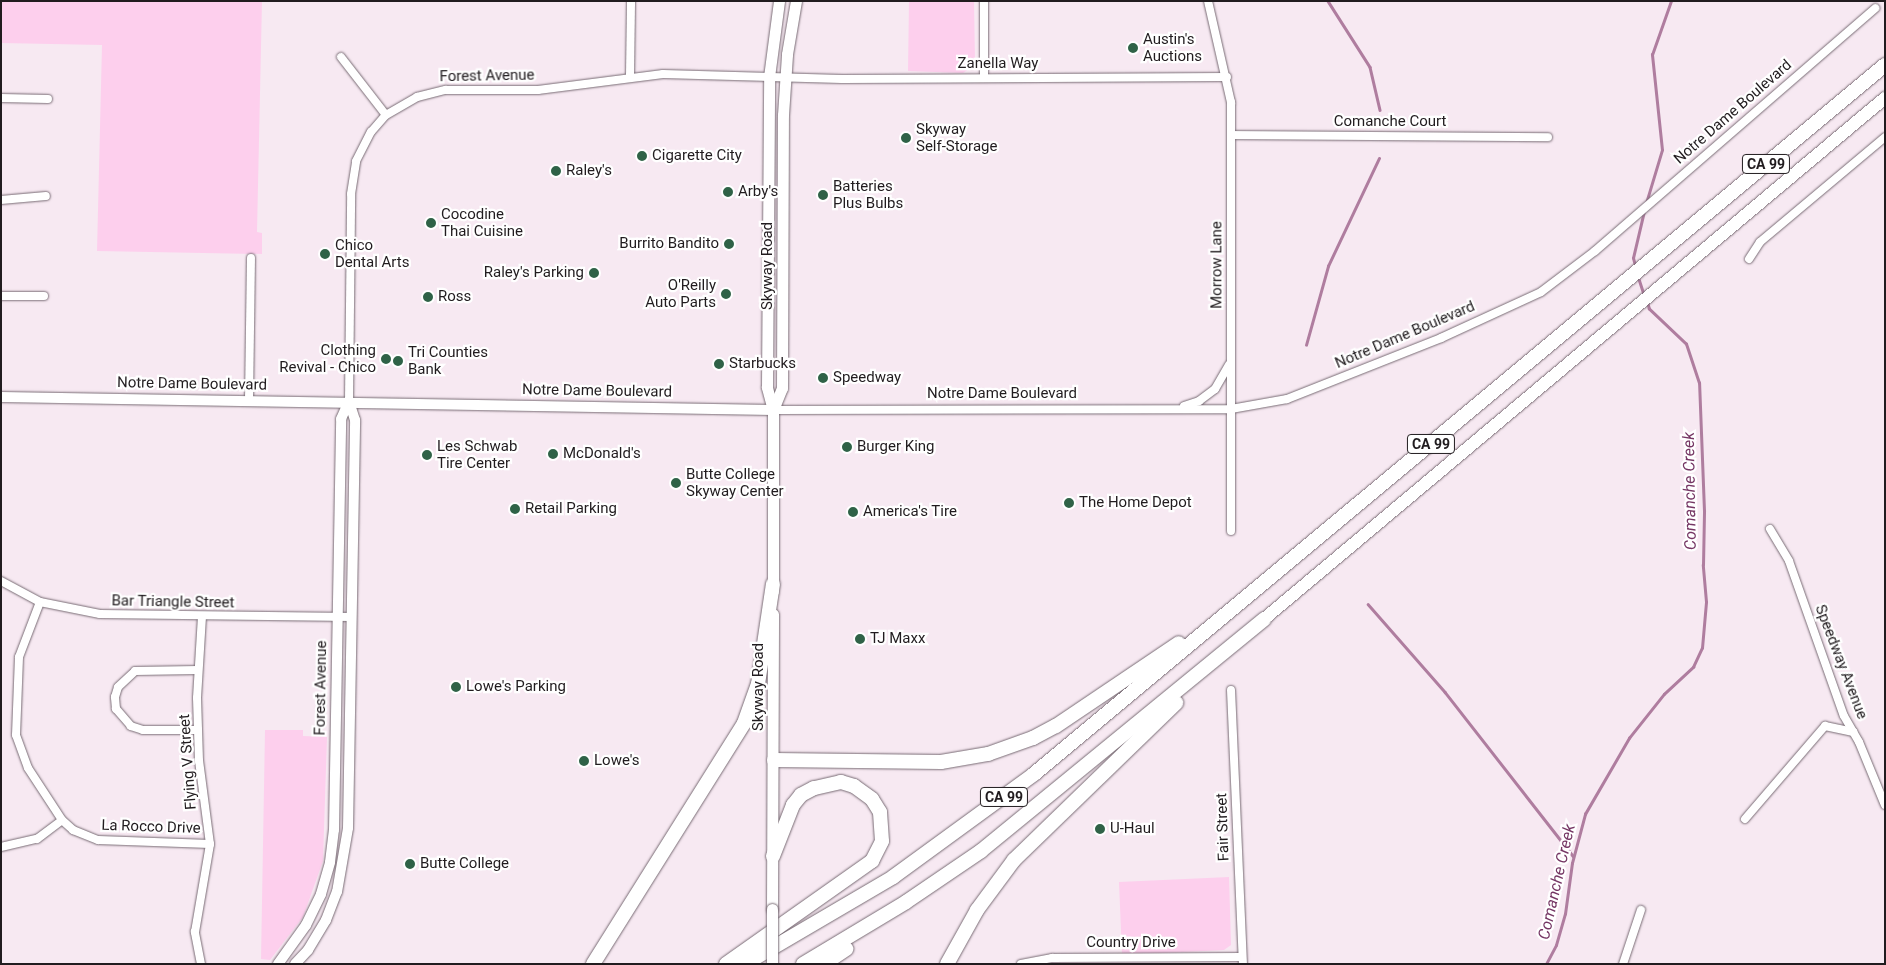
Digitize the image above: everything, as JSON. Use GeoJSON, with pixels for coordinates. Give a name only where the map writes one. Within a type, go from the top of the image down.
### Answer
{"type":"FeatureCollection","features":[{"type":"Feature","properties":{"kind":"highway","name":"CA 99"},"geometry":{"type":"LineString","coordinates":[[745,964],[893,877],[986,811],[1885,65]]}},
{"type":"Feature","properties":{"kind":"highway","name":"CA 99"},"geometry":{"type":"LineString","coordinates":[[803,964],[906,902],[981,851],[1044,802],[1885,98]]}},
{"type":"Feature","properties":{"kind":"highway"},"geometry":{"type":"LineString","coordinates":[[593,964],[744,723],[758,684],[773,584]]}},
{"type":"Feature","properties":{"kind":"highway"},"geometry":{"type":"LineString","coordinates":[[774,760],[941,762],[1011,746],[1056,726],[1241,600]]}},
{"type":"Feature","properties":{"kind":"highway"},"geometry":{"type":"LineString","coordinates":[[948,964],[977,910],[1014,860],[1184,694],[1214,670],[1237,642]]}},
{"type":"Feature","properties":{"kind":"highway"},"geometry":{"type":"LineString","coordinates":[[726,964],[872,862],[882,840],[880,812],[872,799],[854,786],[841,782],[814,788],[801,794],[793,805],[773,856]]}},
{"type":"Feature","properties":{"kind":"highway"},"geometry":{"type":"LineString","coordinates":[[824,964],[865,937],[906,902]]}},
{"type":"Feature","properties":{"kind":"main road","name":"Skyway Road"},"geometry":{"type":"LineString","coordinates":[[772,964],[774,760],[773,410],[767,387],[769,77],[779,1]]}},
{"type":"Feature","properties":{"kind":"main road","name":"Skyway Road"},"geometry":{"type":"LineString","coordinates":[[773,410],[782,388],[786,78],[796,1]]}},
{"type":"Feature","properties":{"kind":"street"},"geometry":{"type":"LineString","coordinates":[[630,76],[631,1]]}},
{"type":"Feature","properties":{"kind":"street"},"geometry":{"type":"LineString","coordinates":[[984,1],[984,77]]}},
{"type":"Feature","properties":{"kind":"street","name":"Morrow Lane"},"geometry":{"type":"LineString","coordinates":[[1208,1],[1227,77],[1231,135],[1231,531]]}},
{"type":"Feature","properties":{"kind":"street","name":"Notre Dame Boulevard"},"geometry":{"type":"LineString","coordinates":[[1,397],[349,401],[773,410],[1231,409],[1263,405],[1312,390],[1442,338],[1541,292],[1595,251],[1876,8]]}},
{"type":"Feature","properties":{"kind":"street"},"geometry":{"type":"LineString","coordinates":[[341,57],[386,116]]}},
{"type":"Feature","properties":{"kind":"street","name":"Forest Avenue"},"geometry":{"type":"LineString","coordinates":[[295,964],[308,950],[326,920],[344,866],[348,828],[355,420],[349,401],[352,179],[362,147],[386,116],[417,97],[446,90],[538,90],[630,76],[769,77]]}},
{"type":"Feature","properties":{"kind":"street","name":"Zanella Way"},"geometry":{"type":"LineString","coordinates":[[769,77],[1227,77]]}},
{"type":"Feature","properties":{"kind":"street"},"geometry":{"type":"LineString","coordinates":[[1,98],[48,99]]}},
{"type":"Feature","properties":{"kind":"street","name":"Comanche Court"},"geometry":{"type":"LineString","coordinates":[[1231,135],[1548,137]]}},
{"type":"Feature","properties":{"kind":"street"},"geometry":{"type":"LineString","coordinates":[[1749,259],[1760,242],[1885,137]]}},
{"type":"Feature","properties":{"kind":"street"},"geometry":{"type":"LineString","coordinates":[[1,200],[46,196]]}},
{"type":"Feature","properties":{"kind":"street"},"geometry":{"type":"LineString","coordinates":[[249,400],[251,258]]}},
{"type":"Feature","properties":{"kind":"street"},"geometry":{"type":"LineString","coordinates":[[1,296],[44,296]]}},
{"type":"Feature","properties":{"kind":"street"},"geometry":{"type":"LineString","coordinates":[[1176,408],[1200,401],[1215,389],[1231,359]]}},
{"type":"Feature","properties":{"kind":"street","name":"Forest Avenue"},"geometry":{"type":"LineString","coordinates":[[278,964],[306,924],[321,894],[330,862],[334,830],[341,419],[349,401]]}},
{"type":"Feature","properties":{"kind":"street","name":"Speedway Avenue"},"geometry":{"type":"LineString","coordinates":[[1770,529],[1789,561],[1844,716],[1885,805]]}},
{"type":"Feature","properties":{"kind":"street","name":"Bar Triangle Street"},"geometry":{"type":"LineString","coordinates":[[1,582],[40,602],[100,614],[351,617]]}},
{"type":"Feature","properties":{"kind":"street","name":"La Rocco Drive"},"geometry":{"type":"LineString","coordinates":[[40,602],[19,657],[16,735],[28,768],[62,820],[73,830],[98,840],[210,844]]}},
{"type":"Feature","properties":{"kind":"street","name":"Flying V Street"},"geometry":{"type":"LineString","coordinates":[[201,964],[195,932],[210,844],[198,730],[198,670],[202,616]]}},
{"type":"Feature","properties":{"kind":"street"},"geometry":{"type":"LineString","coordinates":[[198,670],[135,671],[118,687],[114,697],[116,709],[131,726],[143,730],[198,730]]}},
{"type":"Feature","properties":{"kind":"street","name":"Fair Street"},"geometry":{"type":"LineString","coordinates":[[1232,690],[1242,960]]}},
{"type":"Feature","properties":{"kind":"street"},"geometry":{"type":"LineString","coordinates":[[1745,819],[1825,726],[1853,732]]}},
{"type":"Feature","properties":{"kind":"street"},"geometry":{"type":"LineString","coordinates":[[1,847],[37,839],[62,820]]}},
{"type":"Feature","properties":{"kind":"street"},"geometry":{"type":"LineString","coordinates":[[1623,964],[1640,910]]}},
{"type":"Feature","properties":{"kind":"street","name":"Country Drive"},"geometry":{"type":"LineString","coordinates":[[1021,964],[1052,958],[1242,960]]}},
{"type":"Feature","properties":{"kind":"shaded area"},"geometry":{"type":"Polygon","coordinates":[[[1,1],[262,1],[257,232],[262,233],[262,254],[97,251],[102,45],[1,43],[1,1]]]}},
{"type":"Feature","properties":{"kind":"shaded area"},"geometry":{"type":"Polygon","coordinates":[[[909,1],[974,1],[975,62],[969,69],[963,73],[908,71],[909,1]]]}},
{"type":"Feature","properties":{"kind":"shaded area"},"geometry":{"type":"Polygon","coordinates":[[[265,730],[303,730],[303,736],[327,737],[323,861],[303,917],[270,960],[261,959],[265,730]]]}},
{"type":"Feature","properties":{"kind":"shaded area"},"geometry":{"type":"Polygon","coordinates":[[[1229,877],[1231,945],[1224,950],[1122,955],[1119,882],[1229,877]]]}},
{"type":"Feature","properties":{"kind":"waterway"},"geometry":{"type":"LineString","coordinates":[[1328,1],[1370,67],[1380,110]]}},
{"type":"Feature","properties":{"kind":"waterway","name":"Comanche Creek"},"geometry":{"type":"LineString","coordinates":[[1646,203],[1662,150],[1652,55],[1671,1]]}},
{"type":"Feature","properties":{"kind":"waterway"},"geometry":{"type":"LineString","coordinates":[[1306,345],[1328,266],[1379,158]]}},
{"type":"Feature","properties":{"kind":"waterway","name":"Comanche Creek"},"geometry":{"type":"LineString","coordinates":[[1635,266],[1633,258],[1644,211]]}},
{"type":"Feature","properties":{"kind":"waterway","name":"Comanche Creek"},"geometry":{"type":"LineString","coordinates":[[1638,276],[1644,295]]}},
{"type":"Feature","properties":{"kind":"waterway","name":"Comanche Creek"},"geometry":{"type":"LineString","coordinates":[[1546,964],[1556,945],[1565,914],[1572,863],[1585,814],[1629,738],[1664,694],[1693,667],[1702,648],[1706,602],[1703,565],[1704,511],[1699,383],[1686,344],[1649,309],[1647,302]]}},
{"type":"Feature","properties":{"kind":"waterway"},"geometry":{"type":"LineString","coordinates":[[1368,604],[1445,692],[1573,856]]}},
{"type":"Feature","properties":{"kind":"place","name":"Austin's Auctions"},"geometry":{"type":"Point","coordinates":[1133,48]}},
{"type":"Feature","properties":{"kind":"place","name":"Skyway Self-Storage"},"geometry":{"type":"Point","coordinates":[906,138]}},
{"type":"Feature","properties":{"kind":"place","name":"Cigarette City"},"geometry":{"type":"Point","coordinates":[642,156]}},
{"type":"Feature","properties":{"kind":"place","name":"Raley's"},"geometry":{"type":"Point","coordinates":[556,171]}},
{"type":"Feature","properties":{"kind":"place","name":"Arby's"},"geometry":{"type":"Point","coordinates":[728,192]}},
{"type":"Feature","properties":{"kind":"place","name":"Batteries Plus Bulbs"},"geometry":{"type":"Point","coordinates":[823,195]}},
{"type":"Feature","properties":{"kind":"place","name":"Cocodine Thai Cuisine"},"geometry":{"type":"Point","coordinates":[431,223]}},
{"type":"Feature","properties":{"kind":"place","name":"Burrito Bandito"},"geometry":{"type":"Point","coordinates":[729,244]}},
{"type":"Feature","properties":{"kind":"place","name":"Chico Dental Arts"},"geometry":{"type":"Point","coordinates":[325,254]}},
{"type":"Feature","properties":{"kind":"place","name":"Raley's Parking"},"geometry":{"type":"Point","coordinates":[594,273]}},
{"type":"Feature","properties":{"kind":"place","name":"O'Reilly Auto Parts"},"geometry":{"type":"Point","coordinates":[726,294]}},
{"type":"Feature","properties":{"kind":"place","name":"Ross"},"geometry":{"type":"Point","coordinates":[428,297]}},
{"type":"Feature","properties":{"kind":"place","name":"Clothing Revival - Chico"},"geometry":{"type":"Point","coordinates":[386,359]}},
{"type":"Feature","properties":{"kind":"place","name":"Tri Counties Bank"},"geometry":{"type":"Point","coordinates":[398,361]}},
{"type":"Feature","properties":{"kind":"place","name":"Starbucks"},"geometry":{"type":"Point","coordinates":[719,364]}},
{"type":"Feature","properties":{"kind":"place","name":"Speedway"},"geometry":{"type":"Point","coordinates":[823,378]}},
{"type":"Feature","properties":{"kind":"place","name":"Burger King"},"geometry":{"type":"Point","coordinates":[847,447]}},
{"type":"Feature","properties":{"kind":"place","name":"McDonald's"},"geometry":{"type":"Point","coordinates":[553,454]}},
{"type":"Feature","properties":{"kind":"place","name":"Les Schwab Tire Center"},"geometry":{"type":"Point","coordinates":[427,455]}},
{"type":"Feature","properties":{"kind":"place","name":"Butte College Skyway Center"},"geometry":{"type":"Point","coordinates":[676,483]}},
{"type":"Feature","properties":{"kind":"place","name":"The Home Depot"},"geometry":{"type":"Point","coordinates":[1069,503]}},
{"type":"Feature","properties":{"kind":"place","name":"Retail Parking"},"geometry":{"type":"Point","coordinates":[515,509]}},
{"type":"Feature","properties":{"kind":"place","name":"America's Tire"},"geometry":{"type":"Point","coordinates":[853,512]}},
{"type":"Feature","properties":{"kind":"place","name":"TJ Maxx"},"geometry":{"type":"Point","coordinates":[860,639]}},
{"type":"Feature","properties":{"kind":"place","name":"Lowe's Parking"},"geometry":{"type":"Point","coordinates":[456,687]}},
{"type":"Feature","properties":{"kind":"place","name":"Lowe's"},"geometry":{"type":"Point","coordinates":[584,761]}},
{"type":"Feature","properties":{"kind":"place","name":"U-Haul"},"geometry":{"type":"Point","coordinates":[1100,829]}},
{"type":"Feature","properties":{"kind":"place","name":"Butte College"},"geometry":{"type":"Point","coordinates":[410,864]}}]}
